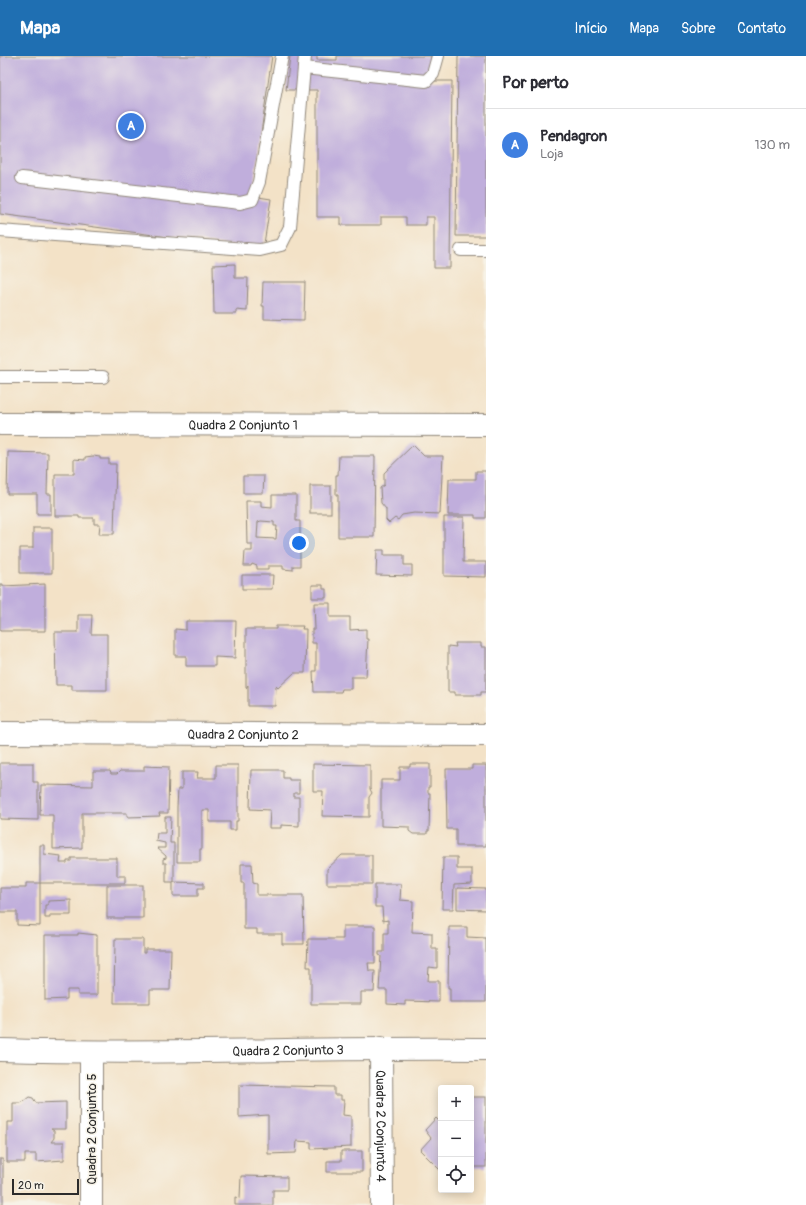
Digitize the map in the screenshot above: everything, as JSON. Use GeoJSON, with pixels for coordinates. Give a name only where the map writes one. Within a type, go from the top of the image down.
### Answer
{"type":"FeatureCollection","features":[{"type":"Feature","properties":{"kind":"street","name":"Quadra 2 Conjunto 1"},"geometry":{"type":"LineString","coordinates":[[0,424],[486,425]]}},
{"type":"Feature","properties":{"kind":"street","name":"Quadra 2 Conjunto 2"},"geometry":{"type":"LineString","coordinates":[[0,733],[486,735]]}},
{"type":"Feature","properties":{"kind":"street","name":"Quadra 2 Conjunto 3"},"geometry":{"type":"LineString","coordinates":[[0,1050],[91,1053],[381,1048],[486,1049]]}},
{"type":"Feature","properties":{"kind":"street","name":"Quadra 2 Conjunto 4"},"geometry":{"type":"LineString","coordinates":[[381,1048],[382,1205]]}},
{"type":"Feature","properties":{"kind":"street","name":"Quadra 2 Conjunto 5"},"geometry":{"type":"LineString","coordinates":[[91,1053],[91,1205]]}},
{"type":"Feature","properties":{"kind":"lane"},"geometry":{"type":"LineString","coordinates":[[22,178],[240,203],[252,200],[259,182],[282,56]]}},
{"type":"Feature","properties":{"kind":"lane"},"geometry":{"type":"LineString","coordinates":[[0,231],[260,250],[281,245],[290,227],[304,62],[426,80],[433,74],[438,56]]}},
{"type":"Feature","properties":{"kind":"lane"},"geometry":{"type":"LineString","coordinates":[[461,250],[486,250]]}},
{"type":"Feature","properties":{"kind":"lane"},"geometry":{"type":"LineString","coordinates":[[0,377],[104,377]]}},
{"type":"Feature","properties":{"kind":"building"},"geometry":{"type":"Polygon","coordinates":[[[0,56],[272,56],[252,196],[271,199],[263,250],[0,214],[0,56]]]}},
{"type":"Feature","properties":{"kind":"building"},"geometry":{"type":"Polygon","coordinates":[[[290,56],[317,56],[317,60],[337,60],[337,56],[431,56],[431,81],[452,81],[450,268],[434,268],[434,217],[426,217],[426,225],[406,225],[406,217],[381,217],[381,225],[341,225],[341,217],[317,217],[317,90],[286,90],[290,56]]]}},
{"type":"Feature","properties":{"kind":"building"},"geometry":{"type":"Polygon","coordinates":[[[458,56],[486,56],[486,236],[456,236],[458,56]]]}},
{"type":"Feature","properties":{"kind":"building"},"geometry":{"type":"Polygon","coordinates":[[[235,264],[235,278],[248,278],[247,311],[236,310],[236,314],[214,314],[213,265],[235,264]]]}},
{"type":"Feature","properties":{"kind":"building"},"geometry":{"type":"Polygon","coordinates":[[[263,282],[305,282],[304,320],[264,319],[264,306],[262,306],[263,282]]]}},
{"type":"Feature","properties":{"kind":"building"},"geometry":{"type":"Polygon","coordinates":[[[413,445],[424,456],[443,456],[440,514],[414,513],[402,515],[398,520],[395,518],[389,523],[386,520],[386,509],[381,503],[380,488],[384,485],[384,473],[413,445]]]}},
{"type":"Feature","properties":{"kind":"building"},"geometry":{"type":"Polygon","coordinates":[[[8,452],[48,453],[47,494],[51,494],[51,514],[37,514],[37,494],[7,494],[8,452]]]}},
{"type":"Feature","properties":{"kind":"building"},"geometry":{"type":"Polygon","coordinates":[[[339,456],[375,456],[374,537],[338,537],[338,495],[336,495],[336,475],[338,475],[339,456]]]}},
{"type":"Feature","properties":{"kind":"building"},"geometry":{"type":"Polygon","coordinates":[[[85,457],[100,457],[100,459],[109,459],[109,464],[116,464],[114,534],[99,534],[100,524],[94,524],[94,518],[79,518],[79,516],[55,516],[55,474],[74,474],[74,459],[85,460],[85,457]]]}},
{"type":"Feature","properties":{"kind":"building"},"geometry":{"type":"Polygon","coordinates":[[[476,471],[486,471],[486,518],[475,518],[475,515],[448,515],[449,479],[476,479],[476,471]]]}},
{"type":"Feature","properties":{"kind":"building"},"geometry":{"type":"Polygon","coordinates":[[[243,476],[264,476],[263,493],[243,493],[243,476]]]}},
{"type":"Feature","properties":{"kind":"building"},"geometry":{"type":"Polygon","coordinates":[[[310,486],[331,486],[331,513],[310,513],[310,486]]]}},
{"type":"Feature","properties":{"kind":"building"},"geometry":{"type":"Polygon","coordinates":[[[272,495],[296,495],[296,521],[300,521],[300,566],[293,566],[293,570],[283,569],[283,566],[268,566],[268,569],[257,569],[257,566],[252,564],[251,566],[244,566],[245,551],[252,551],[252,544],[247,544],[246,501],[261,501],[261,506],[272,507],[272,495]],[[258,522],[257,538],[276,539],[277,526],[274,526],[274,522],[258,522]]]}},
{"type":"Feature","properties":{"kind":"building"},"geometry":{"type":"Polygon","coordinates":[[[444,517],[464,517],[463,562],[486,562],[486,577],[444,576],[444,517]]]}},
{"type":"Feature","properties":{"kind":"building"},"geometry":{"type":"Polygon","coordinates":[[[33,528],[52,528],[52,573],[20,573],[20,548],[33,548],[33,528]]]}},
{"type":"Feature","properties":{"kind":"building"},"geometry":{"type":"Polygon","coordinates":[[[377,550],[384,550],[384,555],[404,555],[404,565],[412,565],[412,576],[376,575],[377,550]]]}},
{"type":"Feature","properties":{"kind":"building"},"geometry":{"type":"Polygon","coordinates":[[[242,575],[273,575],[272,589],[242,589],[242,575]]]}},
{"type":"Feature","properties":{"kind":"building"},"geometry":{"type":"Polygon","coordinates":[[[0,584],[3,584],[3,586],[45,584],[45,631],[0,631],[0,584]]]}},
{"type":"Feature","properties":{"kind":"building"},"geometry":{"type":"Polygon","coordinates":[[[312,585],[323,585],[323,589],[326,589],[326,598],[312,598],[312,585]]]}},
{"type":"Feature","properties":{"kind":"building"},"geometry":{"type":"Polygon","coordinates":[[[314,603],[330,603],[330,617],[350,617],[350,630],[366,629],[366,639],[368,639],[366,677],[351,677],[351,689],[342,689],[341,692],[314,692],[313,671],[316,671],[316,643],[312,643],[312,629],[315,629],[314,603]]]}},
{"type":"Feature","properties":{"kind":"building"},"geometry":{"type":"Polygon","coordinates":[[[78,615],[92,615],[91,634],[107,634],[107,690],[72,690],[72,685],[56,685],[55,632],[78,632],[78,615]]]}},
{"type":"Feature","properties":{"kind":"building"},"geometry":{"type":"Polygon","coordinates":[[[186,621],[236,621],[235,658],[215,657],[215,666],[186,666],[186,656],[175,656],[175,629],[186,630],[186,621]]]}},
{"type":"Feature","properties":{"kind":"building"},"geometry":{"type":"Polygon","coordinates":[[[276,626],[303,626],[302,629],[306,629],[305,673],[294,673],[278,688],[276,686],[275,706],[248,706],[248,685],[246,688],[246,629],[276,629],[276,626]]]}},
{"type":"Feature","properties":{"kind":"building"},"geometry":{"type":"Polygon","coordinates":[[[455,643],[481,643],[481,647],[486,647],[486,692],[481,692],[481,695],[455,695],[455,692],[448,692],[448,646],[456,647],[455,643]]]}},
{"type":"Feature","properties":{"kind":"building"},"geometry":{"type":"Polygon","coordinates":[[[0,763],[33,763],[33,782],[38,782],[38,820],[0,819],[0,763]]]}},
{"type":"Feature","properties":{"kind":"building"},"geometry":{"type":"Polygon","coordinates":[[[313,764],[370,765],[370,789],[372,793],[369,797],[369,817],[322,816],[323,791],[313,791],[313,764]]]}},
{"type":"Feature","properties":{"kind":"building"},"geometry":{"type":"Polygon","coordinates":[[[410,764],[430,764],[430,787],[428,787],[428,793],[430,793],[429,831],[427,831],[427,834],[413,834],[409,831],[409,827],[381,826],[381,780],[400,780],[400,767],[410,767],[410,764]]]}},
{"type":"Feature","properties":{"kind":"building"},"geometry":{"type":"Polygon","coordinates":[[[216,765],[238,765],[238,821],[236,821],[236,830],[230,830],[230,822],[209,822],[209,810],[202,810],[202,849],[200,849],[200,862],[177,862],[178,789],[182,789],[182,772],[198,772],[197,778],[216,778],[216,765]]]}},
{"type":"Feature","properties":{"kind":"building"},"geometry":{"type":"Polygon","coordinates":[[[472,765],[486,765],[486,846],[456,846],[456,829],[447,829],[446,769],[472,769],[472,765]]]}},
{"type":"Feature","properties":{"kind":"building"},"geometry":{"type":"Polygon","coordinates":[[[144,766],[169,767],[168,813],[159,813],[160,816],[127,817],[127,813],[82,813],[82,848],[53,849],[53,815],[40,815],[41,785],[93,786],[93,771],[110,771],[111,774],[117,774],[120,771],[144,771],[144,766]]]}},
{"type":"Feature","properties":{"kind":"building"},"geometry":{"type":"Polygon","coordinates":[[[251,770],[283,770],[283,778],[289,778],[289,780],[299,780],[299,793],[294,793],[294,797],[299,797],[299,826],[281,825],[281,828],[269,828],[270,810],[250,809],[251,770]]]}},
{"type":"Feature","properties":{"kind":"building"},"geometry":{"type":"Polygon","coordinates":[[[165,817],[171,817],[170,843],[174,843],[174,882],[166,882],[166,863],[163,863],[163,859],[166,858],[166,856],[157,848],[165,848],[165,843],[156,841],[157,833],[165,833],[165,817]]]}},
{"type":"Feature","properties":{"kind":"building"},"geometry":{"type":"Polygon","coordinates":[[[40,845],[44,845],[44,854],[61,856],[60,863],[67,863],[67,861],[71,861],[71,858],[117,858],[117,876],[125,876],[125,883],[40,883],[40,845]]]}},
{"type":"Feature","properties":{"kind":"building"},"geometry":{"type":"Polygon","coordinates":[[[342,855],[372,855],[372,884],[327,884],[327,869],[342,855]]]}},
{"type":"Feature","properties":{"kind":"building"},"geometry":{"type":"Polygon","coordinates":[[[443,857],[457,857],[457,869],[472,869],[472,884],[454,885],[453,909],[442,909],[443,857]]]}},
{"type":"Feature","properties":{"kind":"building"},"geometry":{"type":"Polygon","coordinates":[[[241,864],[252,864],[253,883],[257,884],[257,895],[303,895],[304,944],[282,944],[282,934],[257,934],[257,929],[244,929],[244,883],[241,883],[241,864]]]}},
{"type":"Feature","properties":{"kind":"building"},"geometry":{"type":"Polygon","coordinates":[[[173,882],[204,883],[204,888],[198,888],[198,896],[173,896],[173,882]]]}},
{"type":"Feature","properties":{"kind":"building"},"geometry":{"type":"Polygon","coordinates":[[[26,883],[40,883],[40,926],[17,925],[17,912],[0,912],[0,888],[26,888],[26,883]]]}},
{"type":"Feature","properties":{"kind":"building"},"geometry":{"type":"Polygon","coordinates":[[[375,884],[401,884],[400,900],[413,901],[412,932],[432,933],[432,949],[437,949],[437,968],[429,967],[428,981],[439,981],[439,1002],[405,1001],[405,1005],[387,1004],[387,990],[379,990],[381,956],[379,955],[379,952],[384,952],[384,933],[388,933],[388,920],[383,921],[382,907],[375,907],[375,884]]]}},
{"type":"Feature","properties":{"kind":"building"},"geometry":{"type":"Polygon","coordinates":[[[107,885],[143,885],[143,918],[107,918],[107,885]]]}},
{"type":"Feature","properties":{"kind":"building"},"geometry":{"type":"Polygon","coordinates":[[[457,888],[486,889],[486,910],[457,909],[457,888]]]}},
{"type":"Feature","properties":{"kind":"building"},"geometry":{"type":"Polygon","coordinates":[[[71,900],[71,915],[50,915],[50,918],[45,918],[45,905],[48,905],[48,901],[71,900]]]}},
{"type":"Feature","properties":{"kind":"building"},"geometry":{"type":"Polygon","coordinates":[[[343,926],[375,926],[375,963],[368,963],[369,971],[375,971],[374,992],[361,992],[361,1004],[311,1004],[311,967],[307,967],[308,939],[343,939],[343,926]]]}},
{"type":"Feature","properties":{"kind":"building"},"geometry":{"type":"Polygon","coordinates":[[[449,927],[467,927],[467,937],[486,938],[486,1002],[450,1002],[450,988],[448,988],[449,927]]]}},
{"type":"Feature","properties":{"kind":"building"},"geometry":{"type":"Polygon","coordinates":[[[78,933],[97,935],[97,995],[78,995],[78,990],[67,990],[67,999],[45,1000],[45,935],[78,935],[78,933]]]}},
{"type":"Feature","properties":{"kind":"building"},"geometry":{"type":"Polygon","coordinates":[[[115,939],[143,939],[143,953],[145,953],[145,949],[171,949],[170,990],[150,990],[150,1003],[114,1003],[115,939]]]}},
{"type":"Feature","properties":{"kind":"building"},"geometry":{"type":"Polygon","coordinates":[[[239,1085],[334,1087],[334,1095],[341,1095],[341,1100],[344,1100],[343,1115],[351,1116],[351,1147],[311,1149],[311,1142],[297,1141],[296,1153],[268,1154],[268,1115],[239,1117],[239,1085]]]}},
{"type":"Feature","properties":{"kind":"building"},"geometry":{"type":"Polygon","coordinates":[[[29,1097],[33,1098],[36,1103],[66,1102],[66,1129],[51,1129],[54,1131],[54,1138],[51,1142],[64,1142],[64,1160],[36,1162],[36,1154],[25,1154],[25,1162],[7,1162],[7,1122],[13,1122],[13,1103],[21,1103],[29,1097]]]}},
{"type":"Feature","properties":{"kind":"building"},"geometry":{"type":"Polygon","coordinates":[[[474,1097],[486,1097],[486,1167],[474,1167],[474,1097]]]}},
{"type":"Feature","properties":{"kind":"building"},"geometry":{"type":"Polygon","coordinates":[[[436,1118],[438,1120],[438,1168],[420,1150],[431,1138],[425,1130],[436,1118]]]}},
{"type":"Feature","properties":{"kind":"building"},"geometry":{"type":"Polygon","coordinates":[[[341,1151],[362,1151],[362,1172],[327,1172],[327,1161],[341,1161],[341,1151]]]}},
{"type":"Feature","properties":{"kind":"building"},"geometry":{"type":"Polygon","coordinates":[[[0,1159],[3,1159],[3,1205],[0,1205],[0,1159]]]}},
{"type":"Feature","properties":{"kind":"building"},"geometry":{"type":"Polygon","coordinates":[[[241,1176],[287,1177],[287,1190],[273,1190],[273,1205],[235,1205],[235,1197],[240,1198],[241,1176]]]}},
{"type":"Feature","properties":{"kind":"place","name":"Pendagron"},"geometry":{"type":"Point","coordinates":[131,126]}}]}
